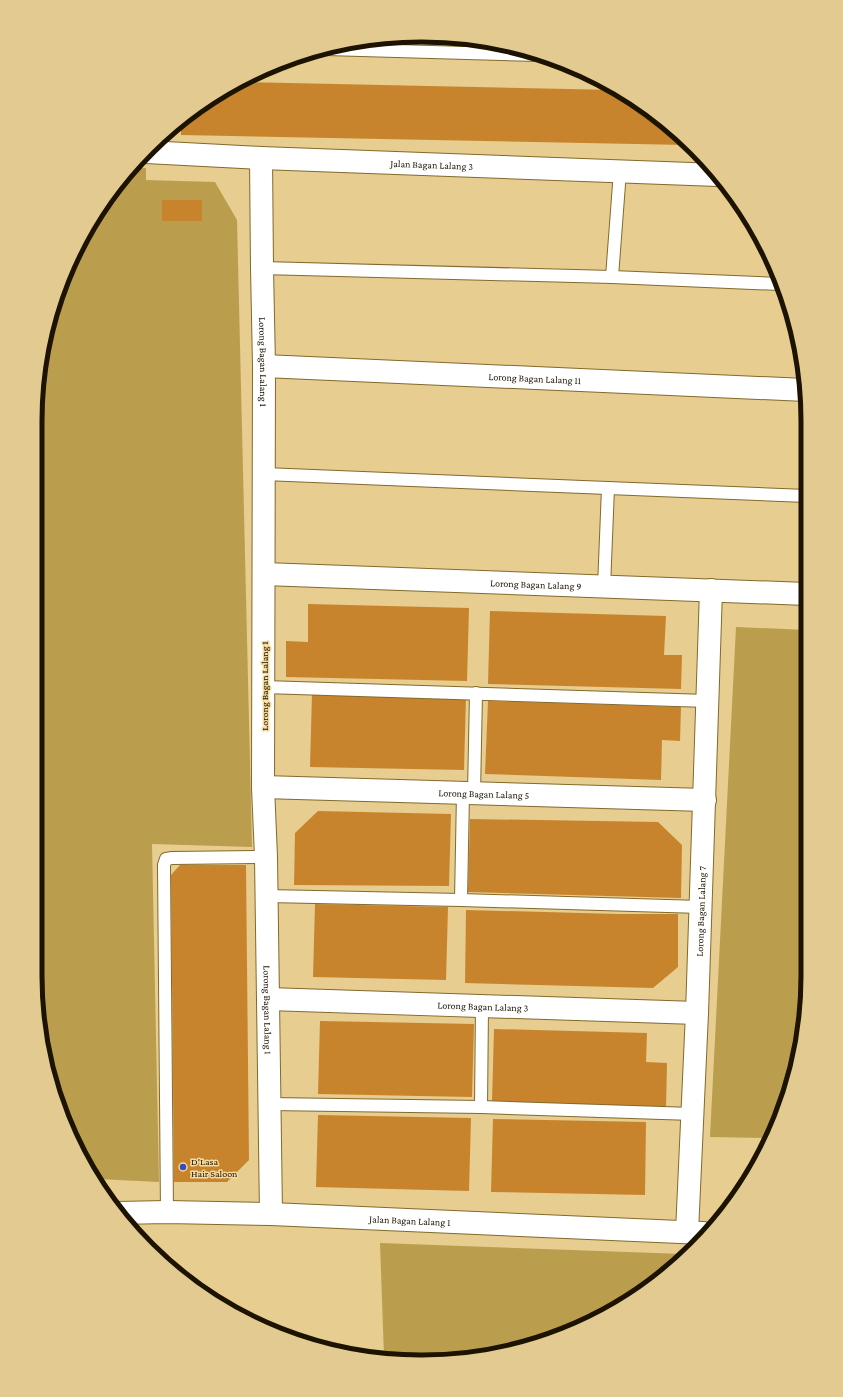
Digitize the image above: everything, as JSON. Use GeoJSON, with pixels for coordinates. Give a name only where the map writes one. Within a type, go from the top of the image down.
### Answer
{"type":"FeatureCollection","features":[{"type":"Feature","properties":{"kind":"street","name":"Jalan Bagan Lalang 3"},"geometry":{"type":"LineString","coordinates":[[154,152],[262,158],[710,175]]}},
{"type":"Feature","properties":{"kind":"street","name":"Lorong Bagan Lalang 1"},"geometry":{"type":"LineString","coordinates":[[262,158],[264,366],[263,787],[267,896],[271,1214]]}},
{"type":"Feature","properties":{"kind":"street","name":"Lorong Bagan Lalang 11"},"geometry":{"type":"LineString","coordinates":[[264,366],[799,390]]}},
{"type":"Feature","properties":{"kind":"street","name":"Lorong Bagan Lalang 9"},"geometry":{"type":"LineString","coordinates":[[264,574],[801,594]]}},
{"type":"Feature","properties":{"kind":"street","name":"Lorong Bagan Lalang 7"},"geometry":{"type":"LineString","coordinates":[[695,1233],[693,1114],[711,590]]}},
{"type":"Feature","properties":{"kind":"street","name":"Lorong Bagan Lalang 5"},"geometry":{"type":"LineString","coordinates":[[263,787],[704,800]]}},
{"type":"Feature","properties":{"kind":"street","name":"Lorong Bagan Lalang 3"},"geometry":{"type":"LineString","coordinates":[[268,999],[697,1014]]}},
{"type":"Feature","properties":{"kind":"street","name":"Jalan Bagan Lalang 1"},"geometry":{"type":"LineString","coordinates":[[125,1213],[271,1214],[695,1233]]}},
{"type":"Feature","properties":{"kind":"lane"},"geometry":{"type":"LineString","coordinates":[[348,49],[490,48]]}},
{"type":"Feature","properties":{"kind":"lane"},"geometry":{"type":"LineString","coordinates":[[612,277],[620,171]]}},
{"type":"Feature","properties":{"kind":"lane"},"geometry":{"type":"LineString","coordinates":[[262,268],[612,277],[775,284]]}},
{"type":"Feature","properties":{"kind":"lane"},"geometry":{"type":"LineString","coordinates":[[264,474],[801,496]]}},
{"type":"Feature","properties":{"kind":"lane"},"geometry":{"type":"LineString","coordinates":[[604,587],[608,488]]}},
{"type":"Feature","properties":{"kind":"lane"},"geometry":{"type":"LineString","coordinates":[[264,687],[708,701]]}},
{"type":"Feature","properties":{"kind":"lane"},"geometry":{"type":"LineString","coordinates":[[460,900],[476,693]]}},
{"type":"Feature","properties":{"kind":"lane"},"geometry":{"type":"LineString","coordinates":[[167,1212],[164,864],[166,859],[172,858],[266,857]]}},
{"type":"Feature","properties":{"kind":"lane"},"geometry":{"type":"LineString","coordinates":[[267,896],[701,907]]}},
{"type":"Feature","properties":{"kind":"lane"},"geometry":{"type":"LineString","coordinates":[[481,1107],[482,1007]]}},
{"type":"Feature","properties":{"kind":"lane"},"geometry":{"type":"LineString","coordinates":[[269,1104],[481,1107],[693,1114]]}},
{"type":"Feature","properties":{"kind":"shaded area"},"geometry":{"type":"Polygon","coordinates":[[[139,168],[146,168],[146,180],[215,182],[237,220],[252,847],[152,844],[159,1182],[102,1179],[93,1165],[71,1121],[55,1074],[45,1025],[42,976],[42,422],[45,372],[49,347],[62,300],[81,254],[93,232],[120,190],[139,168]]]}},
{"type":"Feature","properties":{"kind":"shaded area"},"geometry":{"type":"Polygon","coordinates":[[[736,627],[801,630],[801,976],[798,1025],[794,1050],[781,1097],[764,1138],[710,1137],[736,627]]]}},
{"type":"Feature","properties":{"kind":"shaded area"},"geometry":{"type":"Polygon","coordinates":[[[380,1243],[680,1254],[653,1277],[611,1304],[589,1316],[543,1335],[496,1348],[471,1352],[422,1355],[384,1353],[380,1243]]]}},
{"type":"Feature","properties":{"kind":"building"},"geometry":{"type":"Polygon","coordinates":[[[252,82],[605,90],[653,120],[681,145],[181,135],[181,128],[190,120],[252,82]]]}},
{"type":"Feature","properties":{"kind":"building"},"geometry":{"type":"Polygon","coordinates":[[[162,200],[202,200],[202,221],[162,221],[162,200]]]}},
{"type":"Feature","properties":{"kind":"building"},"geometry":{"type":"Polygon","coordinates":[[[308,604],[469,608],[467,681],[286,677],[286,641],[308,642],[308,604]]]}},
{"type":"Feature","properties":{"kind":"building"},"geometry":{"type":"Polygon","coordinates":[[[490,611],[666,616],[664,655],[682,655],[681,689],[488,684],[490,611]]]}},
{"type":"Feature","properties":{"kind":"building"},"geometry":{"type":"Polygon","coordinates":[[[312,694],[466,697],[464,770],[310,767],[312,694]]]}},
{"type":"Feature","properties":{"kind":"building"},"geometry":{"type":"Polygon","coordinates":[[[488,701],[681,707],[680,741],[662,740],[661,780],[485,774],[488,701]]]}},
{"type":"Feature","properties":{"kind":"building"},"geometry":{"type":"Polygon","coordinates":[[[318,811],[451,814],[449,886],[294,885],[295,833],[318,811]]]}},
{"type":"Feature","properties":{"kind":"building"},"geometry":{"type":"Polygon","coordinates":[[[470,819],[658,822],[682,845],[681,898],[468,892],[470,819]]]}},
{"type":"Feature","properties":{"kind":"building"},"geometry":{"type":"Polygon","coordinates":[[[180,865],[246,865],[249,1160],[227,1182],[174,1182],[171,875],[180,865]]]}},
{"type":"Feature","properties":{"kind":"building"},"geometry":{"type":"Polygon","coordinates":[[[315,904],[448,907],[446,980],[313,977],[315,904]]]}},
{"type":"Feature","properties":{"kind":"building"},"geometry":{"type":"Polygon","coordinates":[[[466,910],[678,914],[678,967],[653,988],[465,983],[466,910]]]}},
{"type":"Feature","properties":{"kind":"building"},"geometry":{"type":"Polygon","coordinates":[[[320,1021],[474,1024],[472,1097],[318,1094],[320,1021]]]}},
{"type":"Feature","properties":{"kind":"building"},"geometry":{"type":"Polygon","coordinates":[[[494,1029],[647,1033],[646,1062],[667,1063],[666,1107],[492,1102],[494,1029]]]}},
{"type":"Feature","properties":{"kind":"building"},"geometry":{"type":"Polygon","coordinates":[[[318,1115],[471,1118],[469,1191],[316,1187],[318,1115]]]}},
{"type":"Feature","properties":{"kind":"building"},"geometry":{"type":"Polygon","coordinates":[[[493,1119],[646,1122],[645,1195],[491,1192],[493,1119]]]}},
{"type":"Feature","properties":{"kind":"place","name":"D'Lasa Hair Saloon"},"geometry":{"type":"Point","coordinates":[183,1167]}}]}
